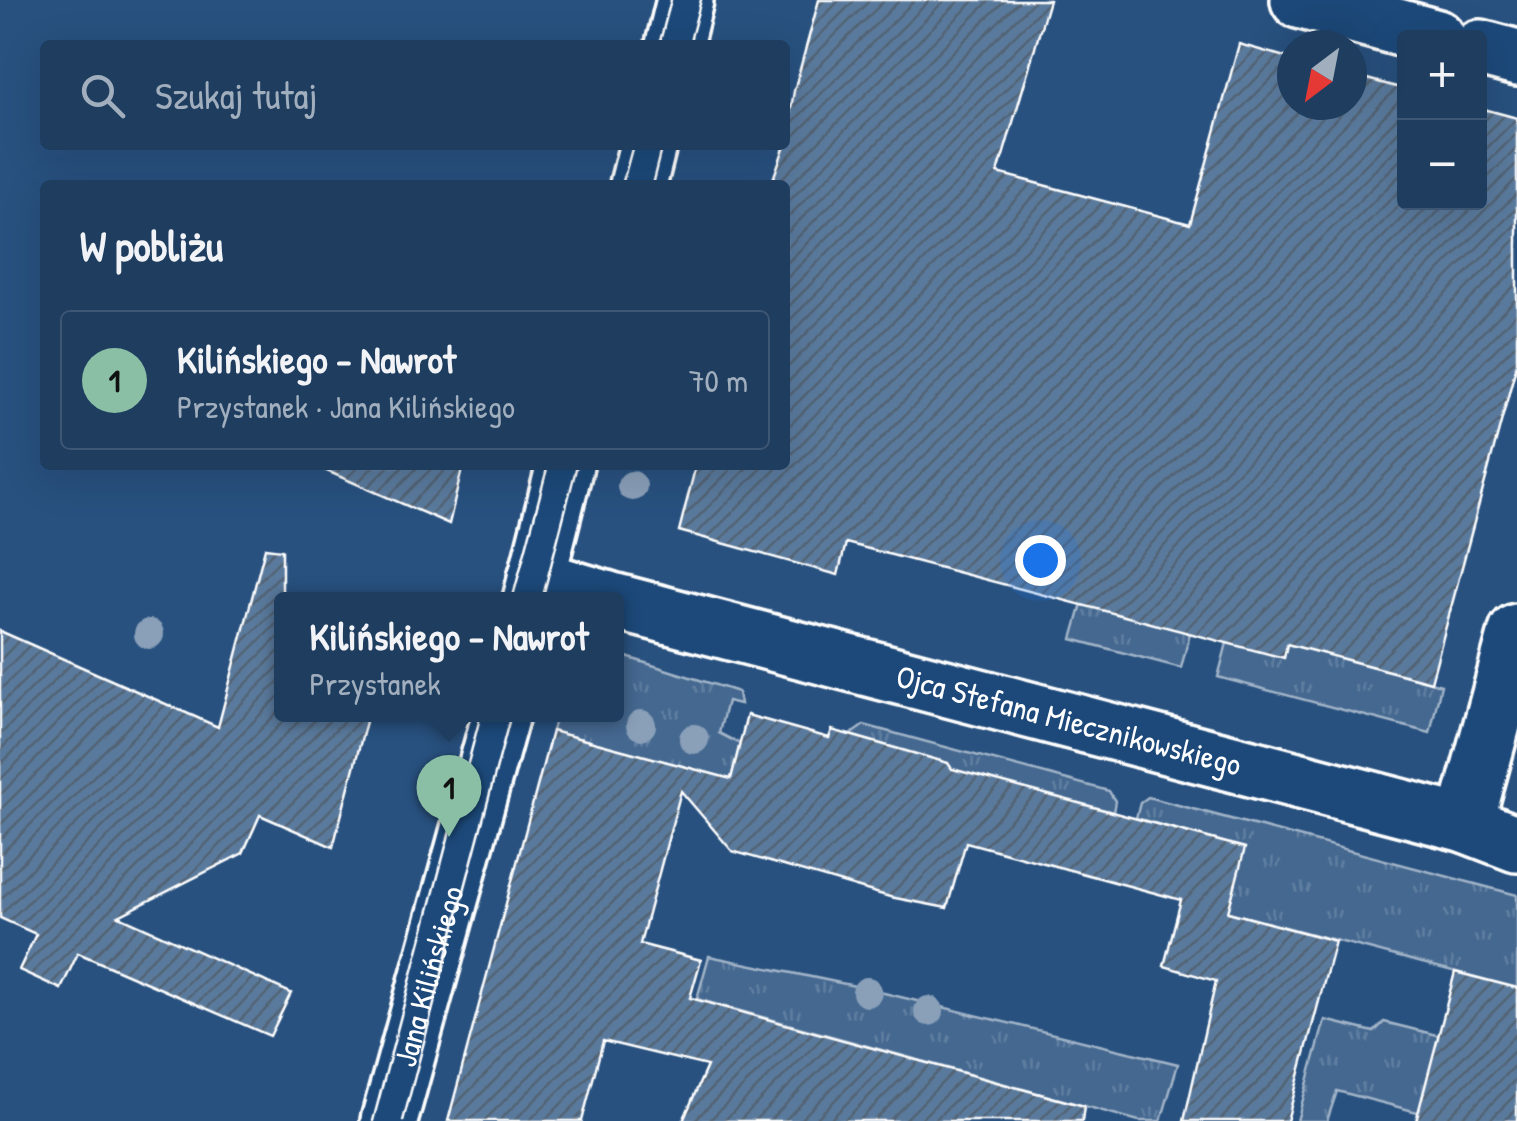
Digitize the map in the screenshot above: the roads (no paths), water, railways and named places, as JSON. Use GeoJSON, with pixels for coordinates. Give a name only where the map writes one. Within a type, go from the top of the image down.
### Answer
{"type":"FeatureCollection","features":[{"type":"Feature","properties":{"kind":"street"},"geometry":{"type":"LineString","coordinates":[[675,40],[685,0]]}},
{"type":"Feature","properties":{"kind":"street"},"geometry":{"type":"LineString","coordinates":[[1300,0],[1409,30]]}},
{"type":"Feature","properties":{"kind":"street"},"geometry":{"type":"LineString","coordinates":[[1487,50],[1517,58]]}},
{"type":"Feature","properties":{"kind":"street"},"geometry":{"type":"LineString","coordinates":[[639,180],[647,150]]}},
{"type":"Feature","properties":{"kind":"street"},"geometry":{"type":"LineString","coordinates":[[533,589],[564,470]]}},
{"type":"Feature","properties":{"kind":"street","name":"Ojca Stefana Miecznikowskiego"},"geometry":{"type":"LineString","coordinates":[[624,603],[1465,824],[1517,844]]}},
{"type":"Feature","properties":{"kind":"street"},"geometry":{"type":"LineString","coordinates":[[1465,824],[1517,632]]}},
{"type":"Feature","properties":{"kind":"street","name":"Jana Kilińskiego"},"geometry":{"type":"LineString","coordinates":[[389,1121],[499,722]]}},
{"type":"Feature","properties":{"kind":"tram line"},"geometry":{"type":"LineString","coordinates":[[660,40],[671,0]]}},
{"type":"Feature","properties":{"kind":"tram line"},"geometry":{"type":"LineString","coordinates":[[690,40],[701,0]]}},
{"type":"Feature","properties":{"kind":"tram line"},"geometry":{"type":"LineString","coordinates":[[623,180],[632,150]]}},
{"type":"Feature","properties":{"kind":"tram line"},"geometry":{"type":"LineString","coordinates":[[653,180],[661,150]]}},
{"type":"Feature","properties":{"kind":"tram line"},"geometry":{"type":"LineString","coordinates":[[514,592],[547,470]]}},
{"type":"Feature","properties":{"kind":"tram line"},"geometry":{"type":"LineString","coordinates":[[544,592],[576,470]]}},
{"type":"Feature","properties":{"kind":"tram line"},"geometry":{"type":"LineString","coordinates":[[373,1121],[479,722]]}},
{"type":"Feature","properties":{"kind":"tram line"},"geometry":{"type":"LineString","coordinates":[[403,1121],[509,722]]}},
{"type":"Feature","properties":{"kind":"place","name":"Kilińskiego - Nawrot"},"geometry":{"type":"Point","coordinates":[449,837]}}]}
